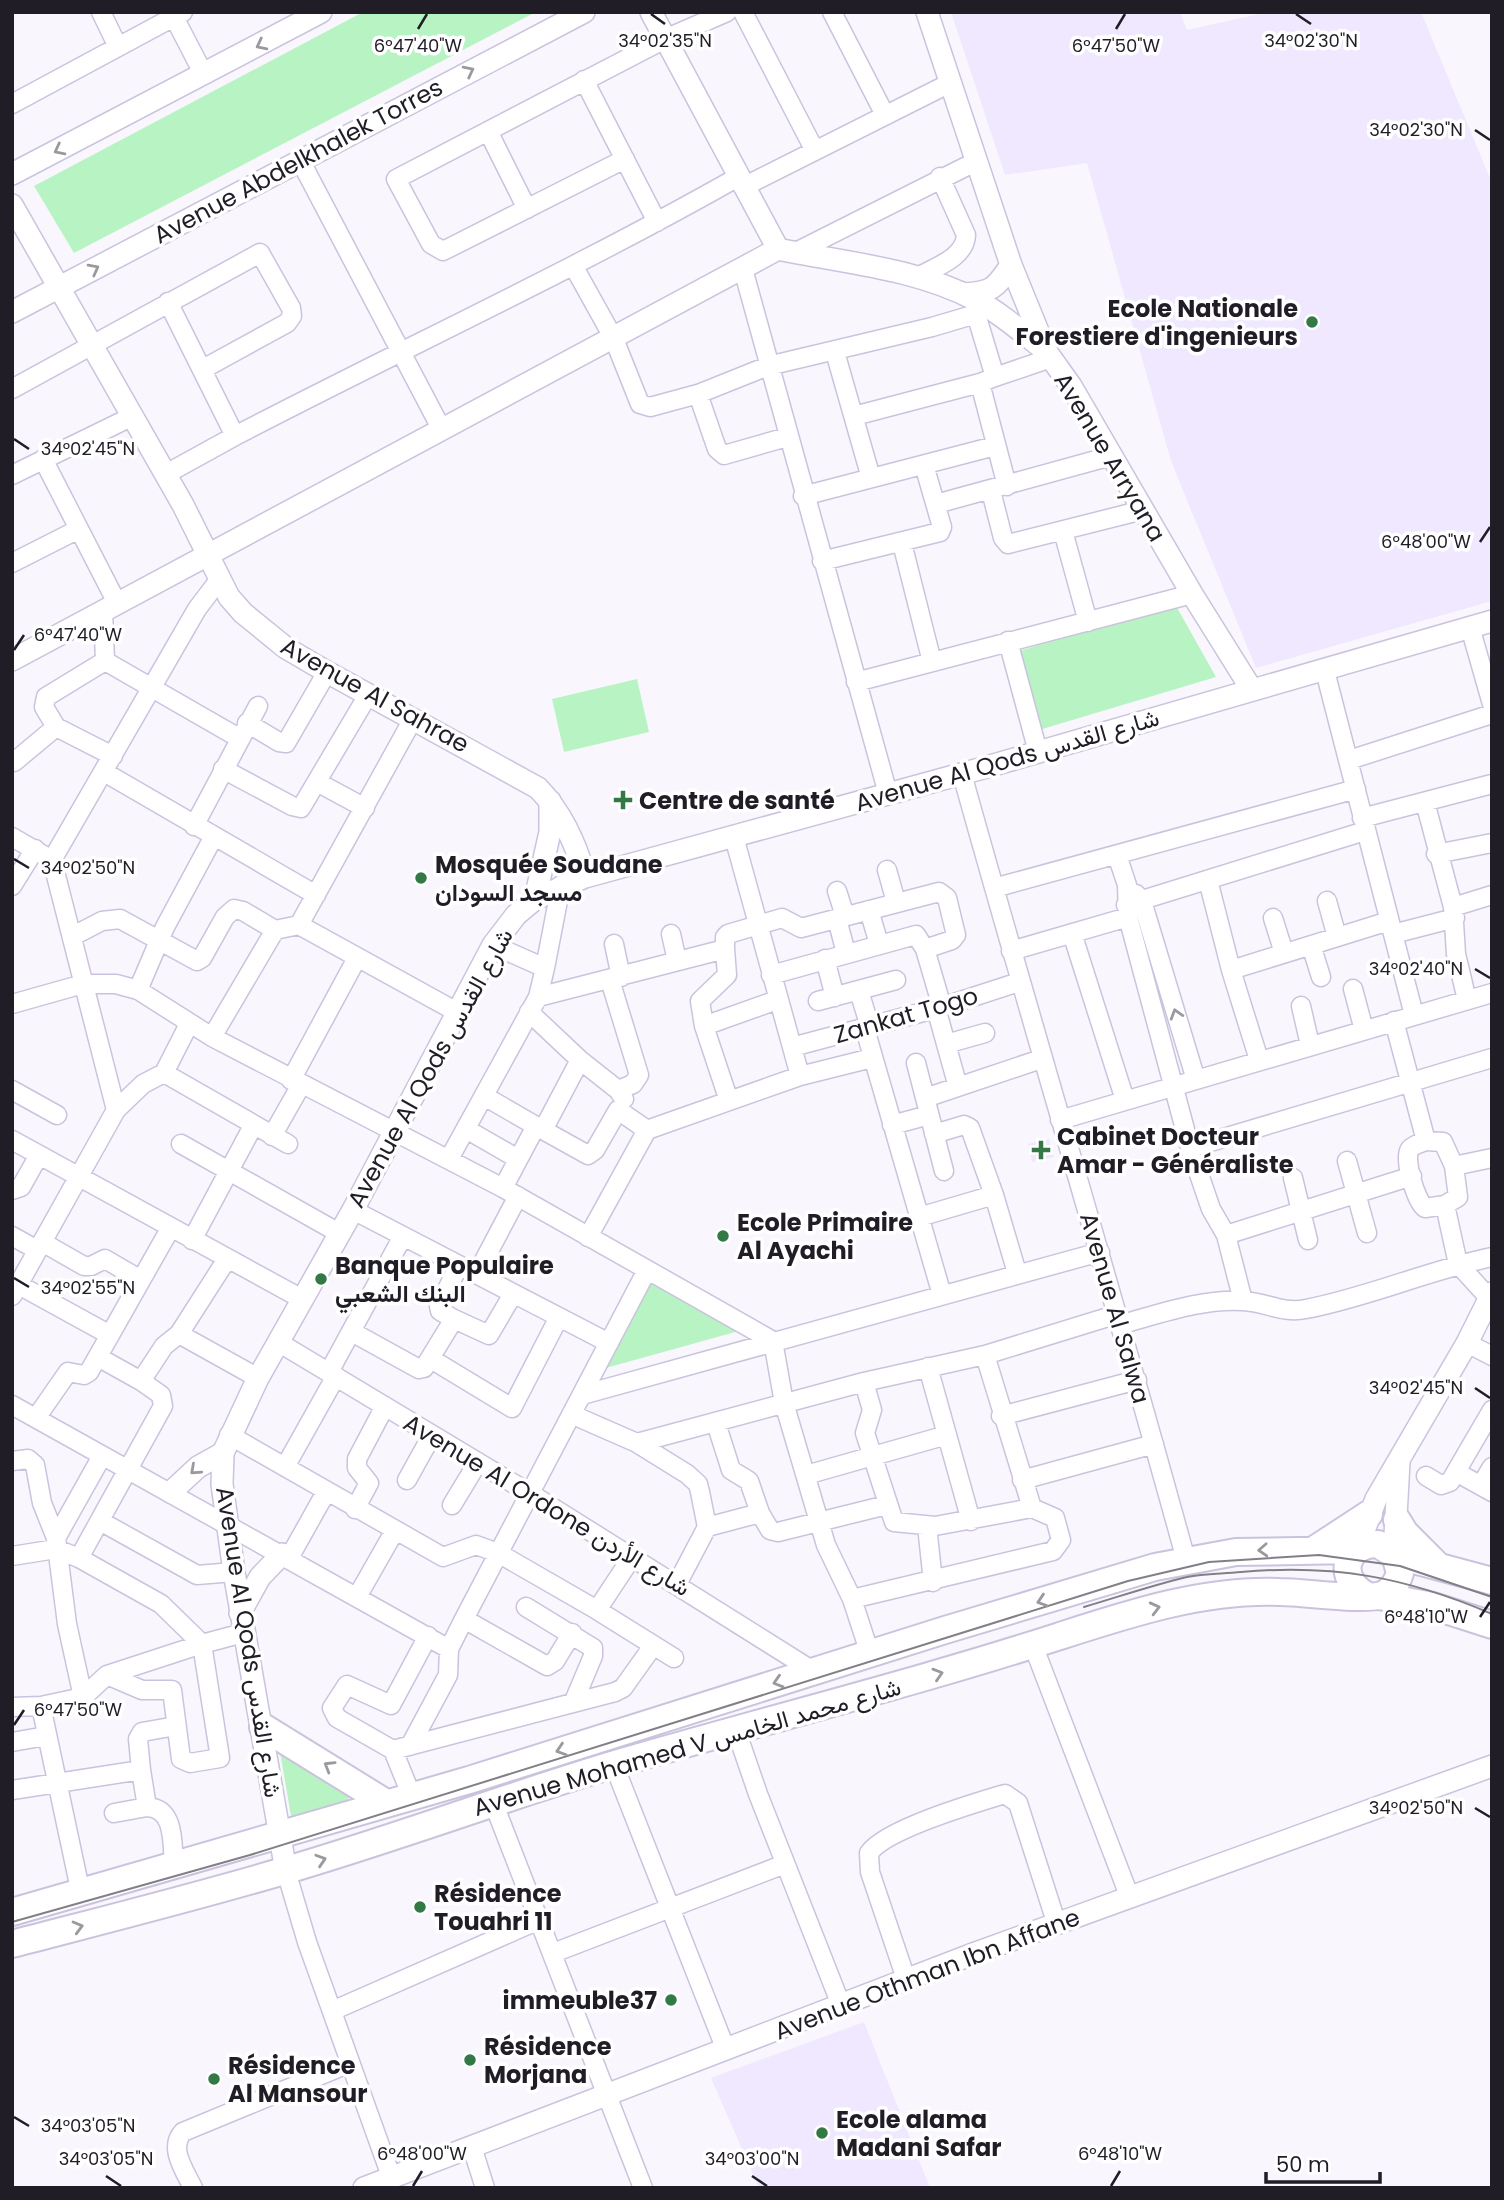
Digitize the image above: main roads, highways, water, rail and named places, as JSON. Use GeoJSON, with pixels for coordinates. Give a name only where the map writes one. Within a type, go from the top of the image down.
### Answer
{"type":"FeatureCollection","features":[{"type":"Feature","properties":{"kind":"main road"},"geometry":{"type":"LineString","coordinates":[[1317,1548],[1369,1514]]}},
{"type":"Feature","properties":{"kind":"main road"},"geometry":{"type":"LineString","coordinates":[[1397,1520],[1411,1539],[1438,1565]]}},
{"type":"Feature","properties":{"kind":"main road"},"geometry":{"type":"LineString","coordinates":[[1394,1554],[1400,1566],[1398,1581],[1390,1591],[1373,1596],[1350,1582],[1347,1571],[1349,1559],[1358,1548],[1378,1544],[1394,1554],[1492,1581]]}},
{"type":"Feature","properties":{"kind":"main road","name":"Avenue Mohamed V شارع محمد الخامس"},"geometry":{"type":"LineString","coordinates":[[12,1912],[412,1797],[1090,1585],[1186,1560],[1236,1552],[1358,1548]]}},
{"type":"Feature","properties":{"kind":"main road","name":"Avenue Mohamed V شارع محمد الخامس"},"geometry":{"type":"LineString","coordinates":[[12,1944],[286,1871],[614,1765],[1032,1645],[1103,1622],[1199,1598],[1276,1591],[1373,1596],[1433,1606],[1492,1625]]}},
{"type":"Feature","properties":{"kind":"main road"},"geometry":{"type":"LineString","coordinates":[[263,1727],[386,1803]]}},
{"type":"Feature","properties":{"kind":"tram line"},"geometry":{"type":"LineString","coordinates":[[12,1922],[250,1855],[1128,1581],[1209,1562],[1319,1555],[1400,1566],[1492,1597]]}},
{"type":"Feature","properties":{"kind":"tram line"},"geometry":{"type":"LineString","coordinates":[[1084,1607],[1193,1576],[1307,1570],[1339,1572],[1399,1582],[1492,1614]]}},
{"type":"Feature","properties":{"kind":"place","name":"Ecole Nationale Forestiere d'ingenieurs"},"geometry":{"type":"Point","coordinates":[1312,322]}},
{"type":"Feature","properties":{"kind":"place","name":"Centre de santé"},"geometry":{"type":"Point","coordinates":[623,800]}},
{"type":"Feature","properties":{"kind":"place","name":"Mosquée Soudane مسجد السودان"},"geometry":{"type":"Point","coordinates":[421,878]}},
{"type":"Feature","properties":{"kind":"place","name":"Cabinet Docteur Amar - Généraliste"},"geometry":{"type":"Point","coordinates":[1041,1150]}},
{"type":"Feature","properties":{"kind":"place","name":"Ecole Primaire Al Ayachi"},"geometry":{"type":"Point","coordinates":[723,1236]}},
{"type":"Feature","properties":{"kind":"place","name":"Banque Populaire البنك الشعبي"},"geometry":{"type":"Point","coordinates":[321,1279]}},
{"type":"Feature","properties":{"kind":"place","name":"Résidence Touahri 11"},"geometry":{"type":"Point","coordinates":[420,1907]}},
{"type":"Feature","properties":{"kind":"place","name":"immeuble37"},"geometry":{"type":"Point","coordinates":[671,2000]}},
{"type":"Feature","properties":{"kind":"place","name":"Résidence Morjana"},"geometry":{"type":"Point","coordinates":[470,2060]}},
{"type":"Feature","properties":{"kind":"place","name":"Résidence Al Mansour"},"geometry":{"type":"Point","coordinates":[214,2079]}},
{"type":"Feature","properties":{"kind":"place","name":"Ecole alama Madani Safar"},"geometry":{"type":"Point","coordinates":[822,2133]}}]}
